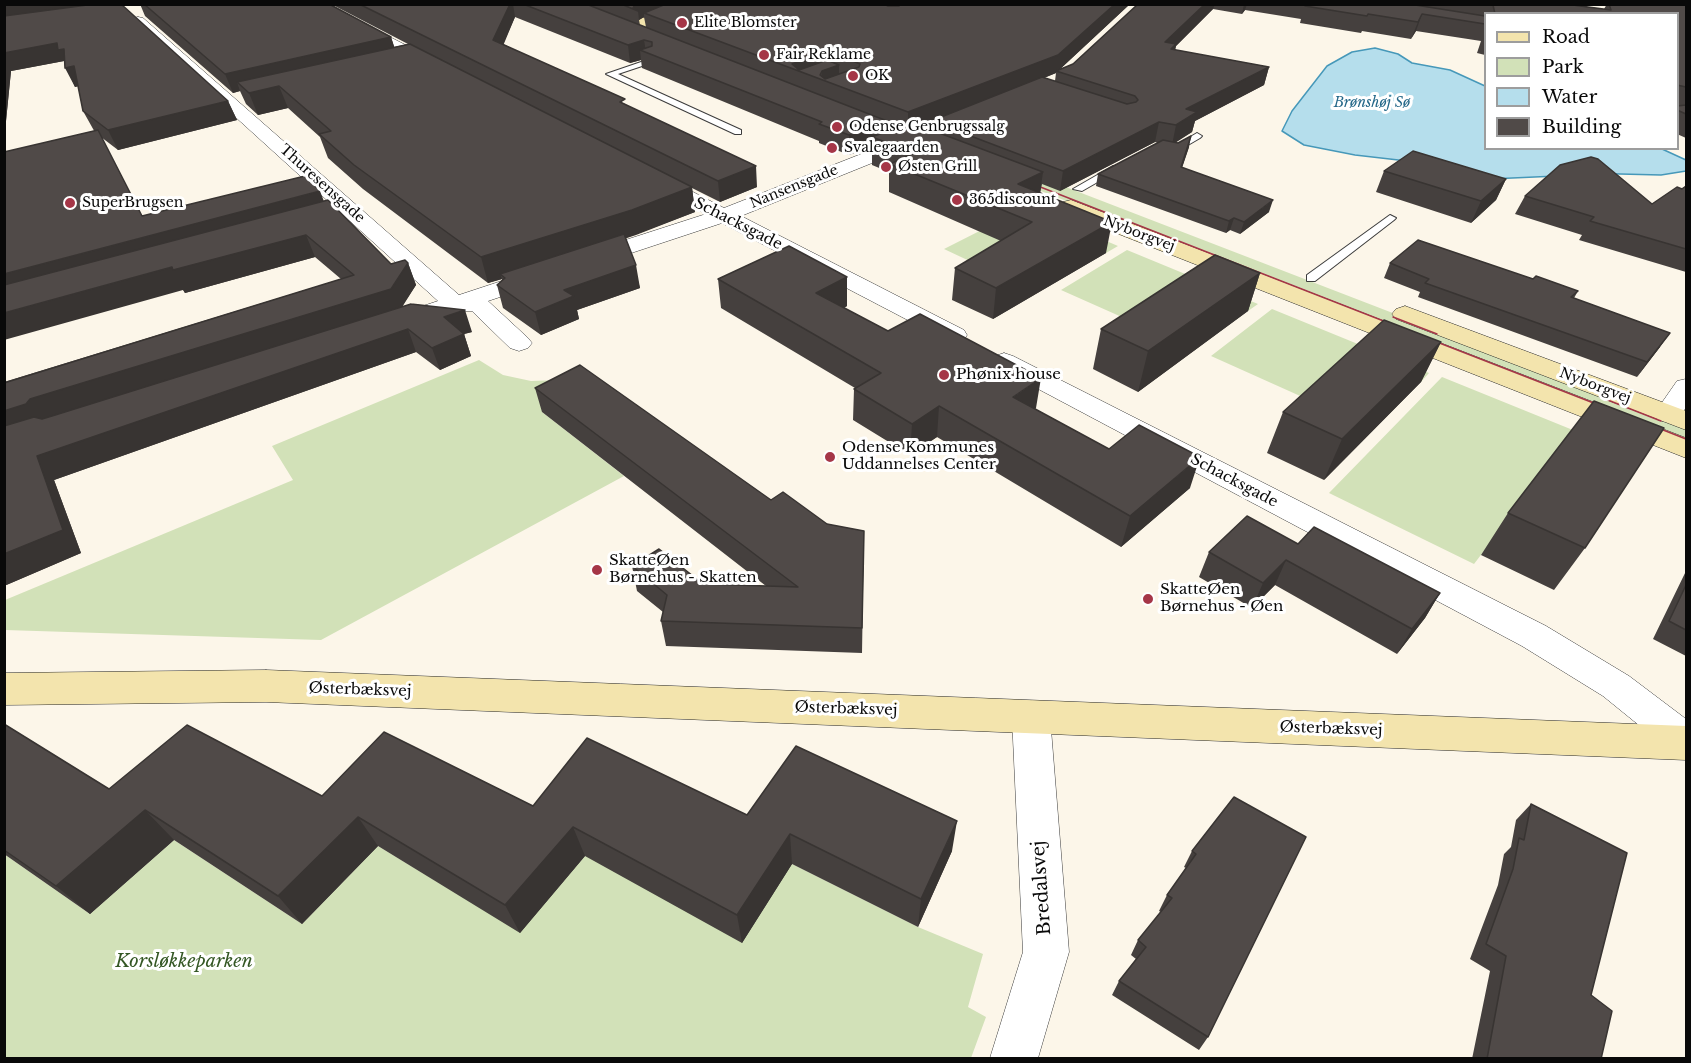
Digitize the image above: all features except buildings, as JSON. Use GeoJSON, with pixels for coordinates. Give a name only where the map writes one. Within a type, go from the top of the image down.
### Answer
{"type":"FeatureCollection","features":[{"type":"Feature","properties":{"kind":"street"},"geometry":{"type":"LineString","coordinates":[[313,4],[407,59],[454,75]]}},
{"type":"Feature","properties":{"kind":"street"},"geometry":{"type":"LineString","coordinates":[[588,9],[645,24],[696,51],[588,9]]}},
{"type":"Feature","properties":{"kind":"street","name":"Thuresensgade"},"geometry":{"type":"LineString","coordinates":[[139,11],[229,101],[347,212],[455,304]]}},
{"type":"Feature","properties":{"kind":"street"},"geometry":{"type":"LineString","coordinates":[[645,24],[664,17]]}},
{"type":"Feature","properties":{"kind":"street"},"geometry":{"type":"LineString","coordinates":[[229,101],[251,95]]}},
{"type":"Feature","properties":{"kind":"street"},"geometry":{"type":"LineString","coordinates":[[879,131],[920,136]]}},
{"type":"Feature","properties":{"kind":"street","name":"Nansensgade"},"geometry":{"type":"LineString","coordinates":[[387,326],[722,216],[920,136]]}},
{"type":"Feature","properties":{"kind":"street","name":"Schacksgade"},"geometry":{"type":"LineString","coordinates":[[636,171],[1534,636],[1616,686],[1686,742]]}},
{"type":"Feature","properties":{"kind":"street","name":"Nyborgvej"},"geometry":{"type":"LineString","coordinates":[[1062,189],[1311,278],[1677,417]]}},
{"type":"Feature","properties":{"kind":"street","name":"Nyborgvej"},"geometry":{"type":"LineString","coordinates":[[1062,189],[1686,449]]}},
{"type":"Feature","properties":{"kind":"street"},"geometry":{"type":"LineString","coordinates":[[455,304],[478,304],[519,343]]}},
{"type":"Feature","properties":{"kind":"street"},"geometry":{"type":"LineString","coordinates":[[1677,417],[1686,387]]}},
{"type":"Feature","properties":{"kind":"street","name":"Østerbæksvej"},"geometry":{"type":"LineString","coordinates":[[4,690],[266,686],[1686,742]]}},
{"type":"Feature","properties":{"kind":"street","name":"Bredalsvej"},"geometry":{"type":"LineString","coordinates":[[1018,1057],[1046,952],[1031,717]]}},
{"type":"Feature","properties":{"kind":"lane"},"geometry":{"type":"LineString","coordinates":[[650,62],[610,74],[738,132]]}},
{"type":"Feature","properties":{"kind":"lane"},"geometry":{"type":"LineString","coordinates":[[1160,146],[1173,150],[1197,136]]}},
{"type":"Feature","properties":{"kind":"lane"},"geometry":{"type":"LineString","coordinates":[[1062,189],[1129,162]]}},
{"type":"Feature","properties":{"kind":"lane"},"geometry":{"type":"LineString","coordinates":[[1311,278],[1390,218]]}},
{"type":"Feature","properties":{"kind":"green space"},"geometry":{"type":"Polygon","coordinates":[[[962,147],[1686,426],[1686,445],[947,154],[962,147]]]}},
{"type":"Feature","properties":{"kind":"green space"},"geometry":{"type":"Polygon","coordinates":[[[1027,207],[1118,246],[1106,253],[1066,236],[995,273],[944,249],[1027,207]]]}},
{"type":"Feature","properties":{"kind":"green space"},"geometry":{"type":"Polygon","coordinates":[[[1127,250],[1258,304],[1248,311],[1151,330],[1061,290],[1127,250]]]}},
{"type":"Feature","properties":{"kind":"green space"},"geometry":{"type":"Polygon","coordinates":[[[1272,309],[1429,373],[1421,382],[1318,404],[1211,356],[1272,309]]]}},
{"type":"Feature","properties":{"kind":"green space"},"geometry":{"type":"Polygon","coordinates":[[[479,360],[503,375],[531,381],[561,380],[542,412],[624,476],[321,640],[5,630],[5,600],[293,480],[272,446],[479,360]]]}},
{"type":"Feature","properties":{"kind":"green space"},"geometry":{"type":"Polygon","coordinates":[[[1442,377],[1642,458],[1567,442],[1474,564],[1329,493],[1442,377]]]}},
{"type":"Feature","properties":{"kind":"green space","name":"Korsløkkeparken"},"geometry":{"type":"Polygon","coordinates":[[[174,840],[302,924],[378,846],[520,932],[585,856],[792,864],[918,927],[983,954],[968,1007],[986,1017],[971,1058],[5,1058],[4,854],[90,914],[174,840]]]}},
{"type":"Feature","properties":{"kind":"water","name":"Brønshøj Sø"},"geometry":{"type":"Polygon","coordinates":[[[1375,48],[1398,54],[1412,63],[1450,70],[1484,86],[1484,150],[1664,150],[1686,160],[1686,171],[1661,175],[1579,173],[1490,179],[1433,164],[1355,155],[1304,145],[1282,131],[1292,111],[1327,66],[1352,52],[1375,48]]]}},
{"type":"Feature","properties":{"kind":"tram line"},"geometry":{"type":"LineString","coordinates":[[1025,181],[1399,327]]}},
{"type":"Feature","properties":{"kind":"tram line"},"geometry":{"type":"LineString","coordinates":[[1393,317],[1437,334]]}},
{"type":"Feature","properties":{"kind":"tram line"},"geometry":{"type":"LineString","coordinates":[[1424,337],[1609,409]]}},
{"type":"Feature","properties":{"kind":"tram line"},"geometry":{"type":"LineString","coordinates":[[1600,397],[1661,421]]}},
{"type":"Feature","properties":{"kind":"tram line"},"geometry":{"type":"LineString","coordinates":[[1648,424],[1686,439]]}},
{"type":"Feature","properties":{"kind":"place","name":"Elite Blomster"},"geometry":{"type":"Point","coordinates":[682,23]}},
{"type":"Feature","properties":{"kind":"place","name":"Fair Reklame"},"geometry":{"type":"Point","coordinates":[764,55]}},
{"type":"Feature","properties":{"kind":"place","name":"OK"},"geometry":{"type":"Point","coordinates":[853,76]}},
{"type":"Feature","properties":{"kind":"place","name":"Odense Genbrugssalg"},"geometry":{"type":"Point","coordinates":[837,127]}},
{"type":"Feature","properties":{"kind":"place","name":"Svalegaarden"},"geometry":{"type":"Point","coordinates":[832,148]}},
{"type":"Feature","properties":{"kind":"place","name":"Østen Grill"},"geometry":{"type":"Point","coordinates":[886,167]}},
{"type":"Feature","properties":{"kind":"place","name":"365discount"},"geometry":{"type":"Point","coordinates":[957,200]}},
{"type":"Feature","properties":{"kind":"place","name":"SuperBrugsen"},"geometry":{"type":"Point","coordinates":[70,203]}},
{"type":"Feature","properties":{"kind":"place","name":"Phønix house"},"geometry":{"type":"Point","coordinates":[944,375]}},
{"type":"Feature","properties":{"kind":"place","name":"Odense Kommunes Uddannelses Center"},"geometry":{"type":"Point","coordinates":[830,457]}},
{"type":"Feature","properties":{"kind":"place","name":"SkatteØen Børnehus - Skatten"},"geometry":{"type":"Point","coordinates":[597,570]}},
{"type":"Feature","properties":{"kind":"place","name":"SkatteØen Børnehus - Øen"},"geometry":{"type":"Point","coordinates":[1148,599]}}]}
